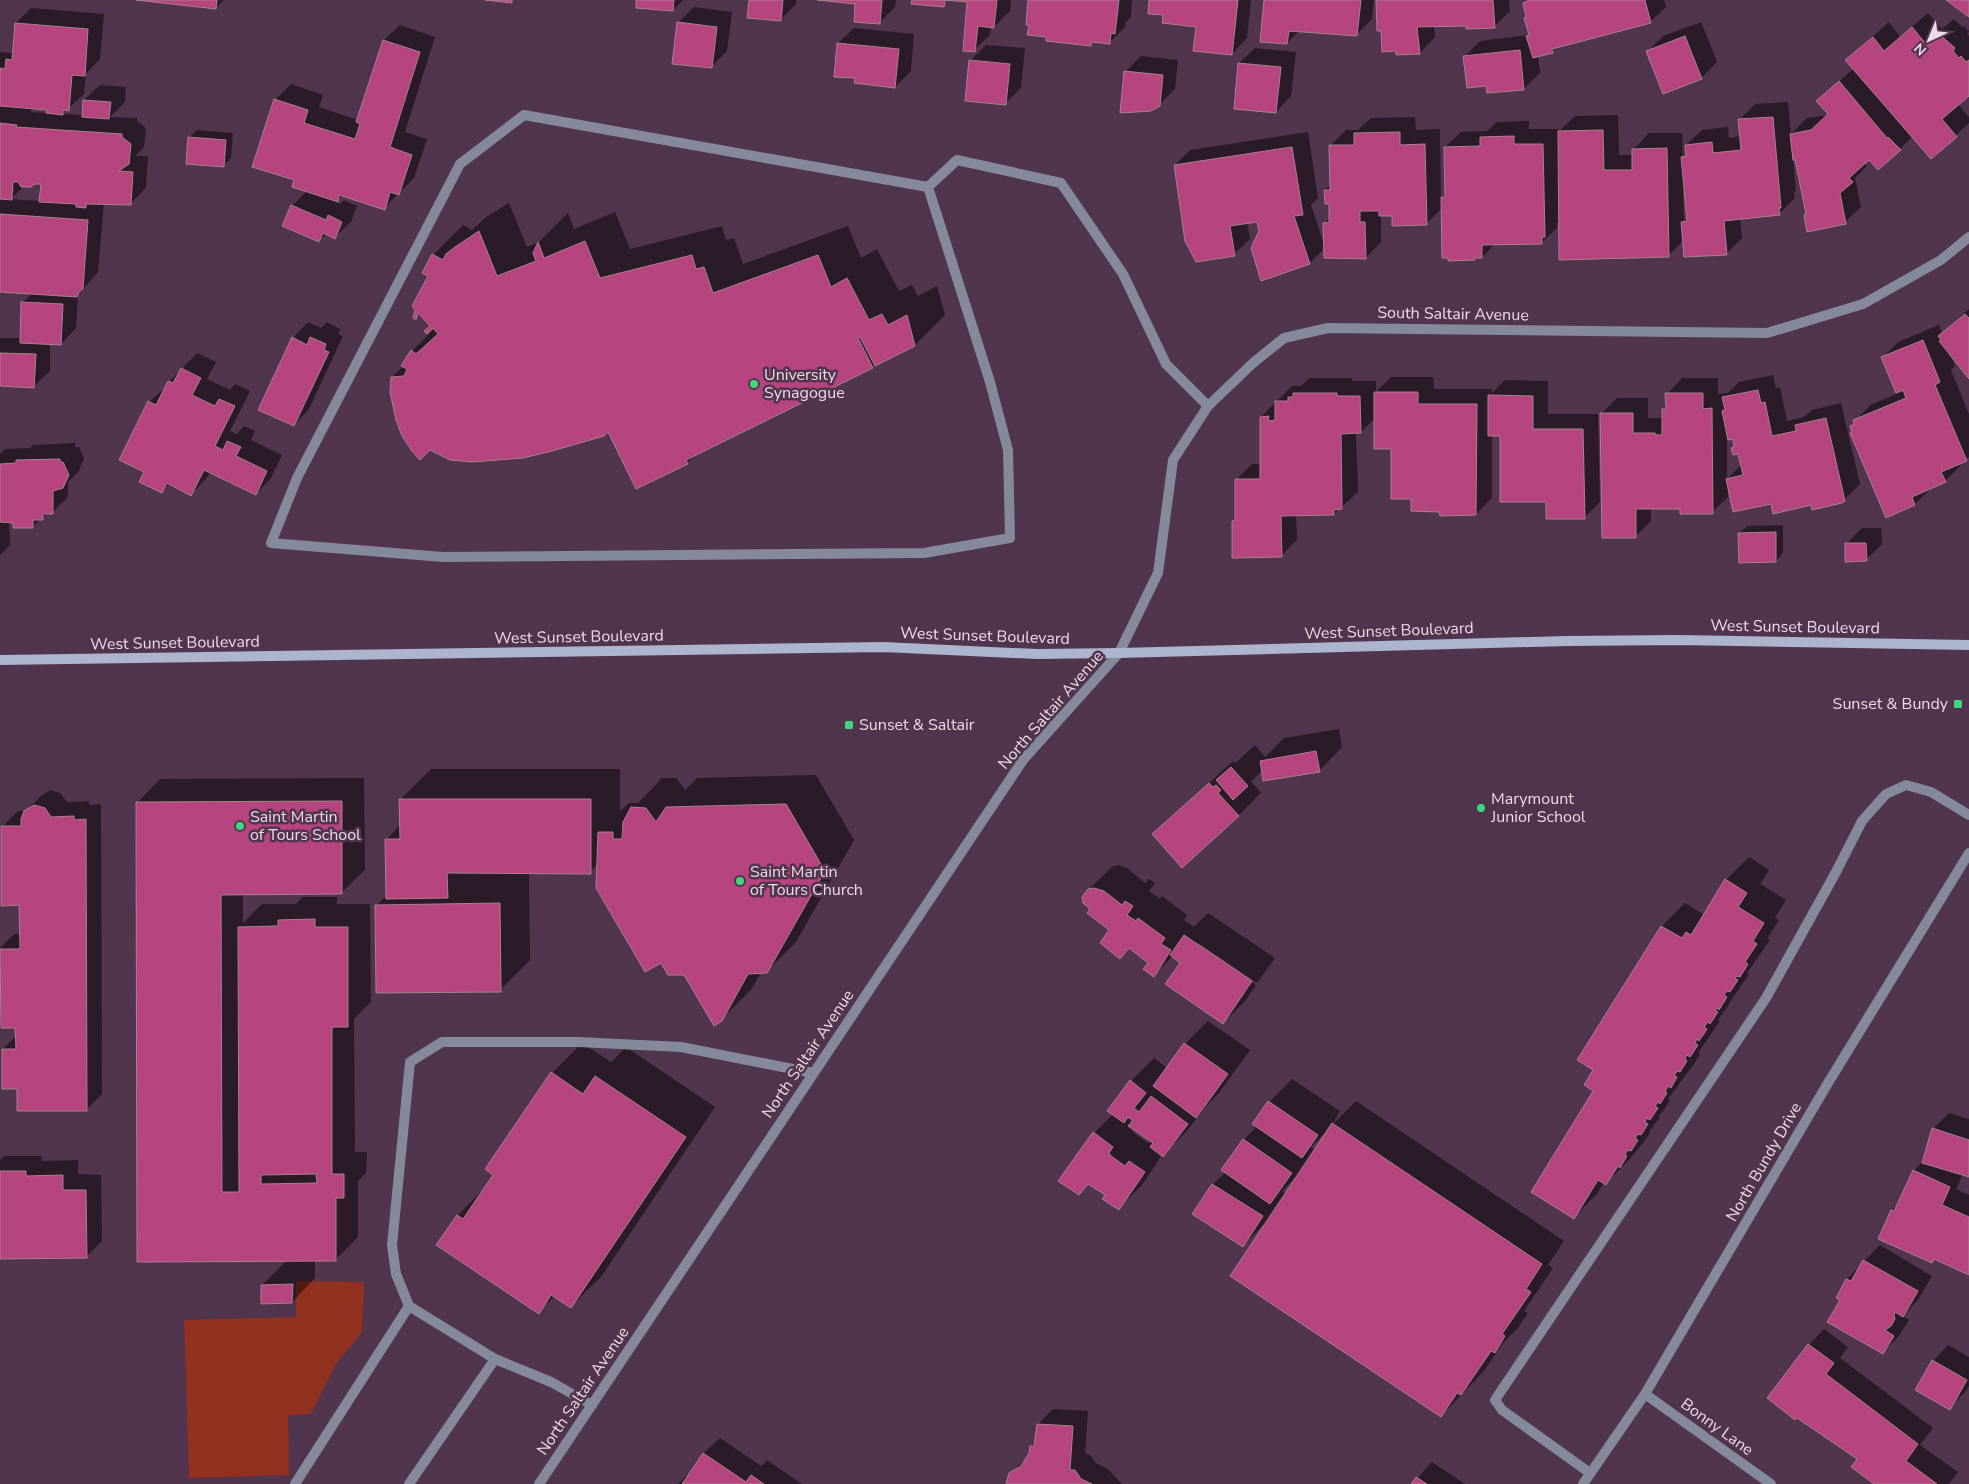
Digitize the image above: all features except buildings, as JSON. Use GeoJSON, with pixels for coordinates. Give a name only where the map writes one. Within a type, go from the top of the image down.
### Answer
{"type":"FeatureCollection","features":[{"type":"Feature","properties":{"kind":"main road","name":"West Sunset Boulevard"},"geometry":{"type":"LineString","coordinates":[[0,660],[883,647],[1037,654],[1118,654],[1567,640],[1969,645]]}},
{"type":"Feature","properties":{"kind":"street"},"geometry":{"type":"LineString","coordinates":[[524,115],[928,187],[990,382],[1008,450],[1010,538],[924,553],[463,557],[271,543],[297,478],[460,164],[524,115]]}},
{"type":"Feature","properties":{"kind":"street"},"geometry":{"type":"LineString","coordinates":[[928,187],[957,160],[1060,183],[1123,274],[1166,364],[1208,406]]}},
{"type":"Feature","properties":{"kind":"street","name":"South Saltair Avenue"},"geometry":{"type":"LineString","coordinates":[[1118,654],[1158,573],[1173,460],[1208,406],[1252,364],[1284,338],[1328,328],[1768,333],[1863,304],[1941,260],[1969,237]]}},
{"type":"Feature","properties":{"kind":"street","name":"North Saltair Avenue"},"geometry":{"type":"LineString","coordinates":[[539,1484],[1023,760],[1118,654]]}},
{"type":"Feature","properties":{"kind":"street"},"geometry":{"type":"LineString","coordinates":[[1590,1474],[1502,1410],[1495,1400],[1766,998],[1862,821],[1886,794],[1906,784],[1931,792],[1969,815]]}},
{"type":"Feature","properties":{"kind":"street","name":"North Bundy Drive"},"geometry":{"type":"LineString","coordinates":[[1583,1484],[1645,1394],[1828,1083],[1969,853]]}},
{"type":"Feature","properties":{"kind":"street"},"geometry":{"type":"LineString","coordinates":[[592,1405],[552,1382],[495,1359],[409,1306],[396,1274],[392,1244],[410,1062],[442,1042],[578,1042],[681,1047],[813,1073]]}},
{"type":"Feature","properties":{"kind":"street"},"geometry":{"type":"LineString","coordinates":[[295,1484],[409,1306]]}},
{"type":"Feature","properties":{"kind":"street"},"geometry":{"type":"LineString","coordinates":[[409,1484],[495,1359]]}},
{"type":"Feature","properties":{"kind":"street","name":"Bonny Lane"},"geometry":{"type":"LineString","coordinates":[[1645,1394],[1771,1484]]}},
{"type":"Feature","properties":{"kind":"shaded area"},"geometry":{"type":"Polygon","coordinates":[[[296,1281],[364,1282],[362,1332],[336,1364],[311,1414],[288,1415],[289,1475],[189,1478],[184,1320],[296,1317],[296,1281]]]}},
{"type":"Feature","properties":{"kind":"place","name":"University Synagogue"},"geometry":{"type":"Point","coordinates":[754,384]}},
{"type":"Feature","properties":{"kind":"place","name":"Sunset & Bundy"},"geometry":{"type":"Point","coordinates":[1958,704]}},
{"type":"Feature","properties":{"kind":"place","name":"Sunset & Saltair"},"geometry":{"type":"Point","coordinates":[849,725]}},
{"type":"Feature","properties":{"kind":"place","name":"Marymount Junior School"},"geometry":{"type":"Point","coordinates":[1481,808]}},
{"type":"Feature","properties":{"kind":"place","name":"Saint Martin of Tours School"},"geometry":{"type":"Point","coordinates":[240,826]}},
{"type":"Feature","properties":{"kind":"place","name":"Saint Martin of Tours Church"},"geometry":{"type":"Point","coordinates":[740,881]}}]}
